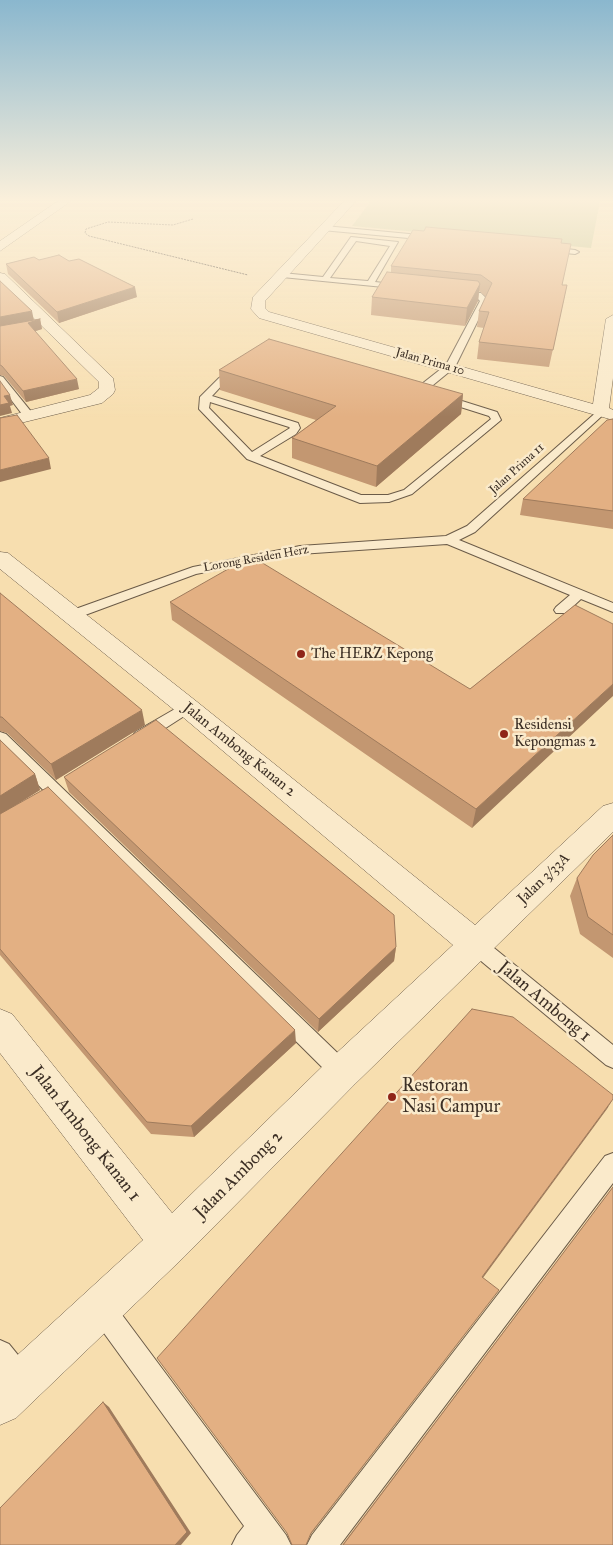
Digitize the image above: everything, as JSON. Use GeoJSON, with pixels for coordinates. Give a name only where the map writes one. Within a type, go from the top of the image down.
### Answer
{"type":"FeatureCollection","features":[{"type":"Feature","properties":{"kind":"street"},"geometry":{"type":"LineString","coordinates":[[279,278],[284,273]]}},
{"type":"Feature","properties":{"kind":"street"},"geometry":{"type":"LineString","coordinates":[[0,277],[42,324],[107,381],[107,390],[96,399],[0,423]]}},
{"type":"Feature","properties":{"kind":"street","name":"Jalan Prima 10"},"geometry":{"type":"LineString","coordinates":[[279,278],[258,300],[258,309],[264,316],[450,367],[606,413]]}},
{"type":"Feature","properties":{"kind":"street"},"geometry":{"type":"LineString","coordinates":[[606,413],[613,323]]}},
{"type":"Feature","properties":{"kind":"street","name":"Jalan Ambong Kanan 2"},"geometry":{"type":"LineString","coordinates":[[0,558],[187,707],[476,945]]}},
{"type":"Feature","properties":{"kind":"street","name":"Jalan 3/33A"},"geometry":{"type":"LineString","coordinates":[[476,945],[613,814]]}},
{"type":"Feature","properties":{"kind":"street","name":"Jalan Ambong 2"},"geometry":{"type":"LineString","coordinates":[[8,1379],[102,1309],[342,1072],[476,945]]}},
{"type":"Feature","properties":{"kind":"street","name":"Jalan Ambong Kanan 1"},"geometry":{"type":"LineString","coordinates":[[0,1025],[170,1243]]}},
{"type":"Feature","properties":{"kind":"lane"},"geometry":{"type":"LineString","coordinates":[[325,279],[329,273]]}},
{"type":"Feature","properties":{"kind":"lane"},"geometry":{"type":"LineString","coordinates":[[370,284],[377,273]]}},
{"type":"Feature","properties":{"kind":"lane"},"geometry":{"type":"LineString","coordinates":[[279,278],[325,279],[409,288]]}},
{"type":"Feature","properties":{"kind":"lane"},"geometry":{"type":"LineString","coordinates":[[419,391],[450,367],[484,300],[478,295],[448,292]]}},
{"type":"Feature","properties":{"kind":"lane"},"geometry":{"type":"LineString","coordinates":[[270,344],[419,391],[496,417],[496,420],[408,492],[389,498],[360,499],[251,457],[204,409],[205,397],[222,380],[270,344]]}},
{"type":"Feature","properties":{"kind":"lane"},"geometry":{"type":"LineString","coordinates":[[0,379],[29,416]]}},
{"type":"Feature","properties":{"kind":"lane"},"geometry":{"type":"LineString","coordinates":[[205,397],[294,424],[295,428],[292,432],[251,457]]}},
{"type":"Feature","properties":{"kind":"lane","name":"Jalan Prima 11"},"geometry":{"type":"LineString","coordinates":[[449,540],[472,529],[606,413]]}},
{"type":"Feature","properties":{"kind":"lane"},"geometry":{"type":"LineString","coordinates":[[449,540],[613,608]]}},
{"type":"Feature","properties":{"kind":"lane","name":"Lorong Residen Herz"},"geometry":{"type":"LineString","coordinates":[[72,615],[193,571],[300,550],[449,540]]}},
{"type":"Feature","properties":{"kind":"lane"},"geometry":{"type":"LineString","coordinates":[[561,610],[579,594]]}},
{"type":"Feature","properties":{"kind":"lane"},"geometry":{"type":"LineString","coordinates":[[129,744],[187,707]]}},
{"type":"Feature","properties":{"kind":"lane"},"geometry":{"type":"LineString","coordinates":[[0,738],[46,796],[342,1072]]}},
{"type":"Feature","properties":{"kind":"lane"},"geometry":{"type":"LineString","coordinates":[[46,796],[71,780]]}},
{"type":"Feature","properties":{"kind":"lane","name":"Jalan Ambong 1"},"geometry":{"type":"LineString","coordinates":[[476,945],[613,1058]]}},
{"type":"Feature","properties":{"kind":"lane"},"geometry":{"type":"LineString","coordinates":[[322,1545],[613,1164]]}},
{"type":"Feature","properties":{"kind":"lane"},"geometry":{"type":"LineString","coordinates":[[102,1309],[262,1539]]}},
{"type":"Feature","properties":{"kind":"path"},"geometry":{"type":"LineString","coordinates":[[257,273],[279,278]]}},
{"type":"Feature","properties":{"kind":"building"},"geometry":{"type":"Polygon","coordinates":[[[16,273],[107,273],[135,287],[57,312],[16,273]]]}},
{"type":"Feature","properties":{"kind":"building"},"geometry":{"type":"Polygon","coordinates":[[[386,273],[478,281],[480,284],[467,308],[372,297],[386,273]]]}},
{"type":"Feature","properties":{"kind":"building"},"geometry":{"type":"Polygon","coordinates":[[[462,273],[565,273],[562,285],[567,285],[553,350],[479,342],[489,312],[479,311],[492,283],[481,275],[462,273]]]}},
{"type":"Feature","properties":{"kind":"building"},"geometry":{"type":"Polygon","coordinates":[[[0,281],[32,311],[0,317],[0,281]]]}},
{"type":"Feature","properties":{"kind":"building"},"geometry":{"type":"Polygon","coordinates":[[[40,319],[28,323],[77,379],[23,391],[0,365],[0,326],[40,319]]]}},
{"type":"Feature","properties":{"kind":"building"},"geometry":{"type":"Polygon","coordinates":[[[269,339],[463,394],[377,466],[292,438],[336,406],[219,370],[269,339]]]}},
{"type":"Feature","properties":{"kind":"building"},"geometry":{"type":"Polygon","coordinates":[[[0,381],[10,395],[4,396],[9,403],[0,405],[0,381]]]}},
{"type":"Feature","properties":{"kind":"building"},"geometry":{"type":"Polygon","coordinates":[[[17,415],[49,458],[0,470],[0,418],[17,415]]]}},
{"type":"Feature","properties":{"kind":"building"},"geometry":{"type":"Polygon","coordinates":[[[613,419],[613,511],[523,499],[607,420],[613,419]]]}},
{"type":"Feature","properties":{"kind":"building"},"geometry":{"type":"Polygon","coordinates":[[[251,556],[470,689],[575,605],[613,624],[613,684],[476,809],[170,602],[251,556]]]}},
{"type":"Feature","properties":{"kind":"building"},"geometry":{"type":"Polygon","coordinates":[[[0,593],[142,710],[51,764],[0,717],[0,593]]]}},
{"type":"Feature","properties":{"kind":"building"},"geometry":{"type":"Polygon","coordinates":[[[156,720],[394,915],[396,947],[319,1019],[64,777],[156,720]]]}},
{"type":"Feature","properties":{"kind":"building"},"geometry":{"type":"Polygon","coordinates":[[[0,740],[35,774],[0,796],[0,740]]]}},
{"type":"Feature","properties":{"kind":"building"},"geometry":{"type":"Polygon","coordinates":[[[48,787],[295,1030],[191,1126],[147,1122],[0,949],[0,814],[48,787]]]}},
{"type":"Feature","properties":{"kind":"building"},"geometry":{"type":"Polygon","coordinates":[[[613,835],[613,935],[588,917],[577,878],[593,855],[613,835]]]}},
{"type":"Feature","properties":{"kind":"building"},"geometry":{"type":"Polygon","coordinates":[[[472,1009],[513,1017],[613,1095],[613,1099],[482,1277],[499,1290],[311,1533],[306,1545],[292,1545],[287,1533],[157,1358],[472,1009]]]}},
{"type":"Feature","properties":{"kind":"building"},"geometry":{"type":"Polygon","coordinates":[[[613,1187],[613,1545],[343,1545],[613,1187]]]}},
{"type":"Feature","properties":{"kind":"building"},"geometry":{"type":"Polygon","coordinates":[[[103,1402],[187,1532],[175,1545],[0,1545],[0,1508],[103,1402]]]}},
{"type":"Feature","properties":{"kind":"place","name":"The HERZ Kepong"},"geometry":{"type":"Point","coordinates":[301,654]}},
{"type":"Feature","properties":{"kind":"place","name":"Residensi Kepongmas 2"},"geometry":{"type":"Point","coordinates":[504,734]}},
{"type":"Feature","properties":{"kind":"place","name":"Restoran Nasi Campur"},"geometry":{"type":"Point","coordinates":[392,1097]}}]}
